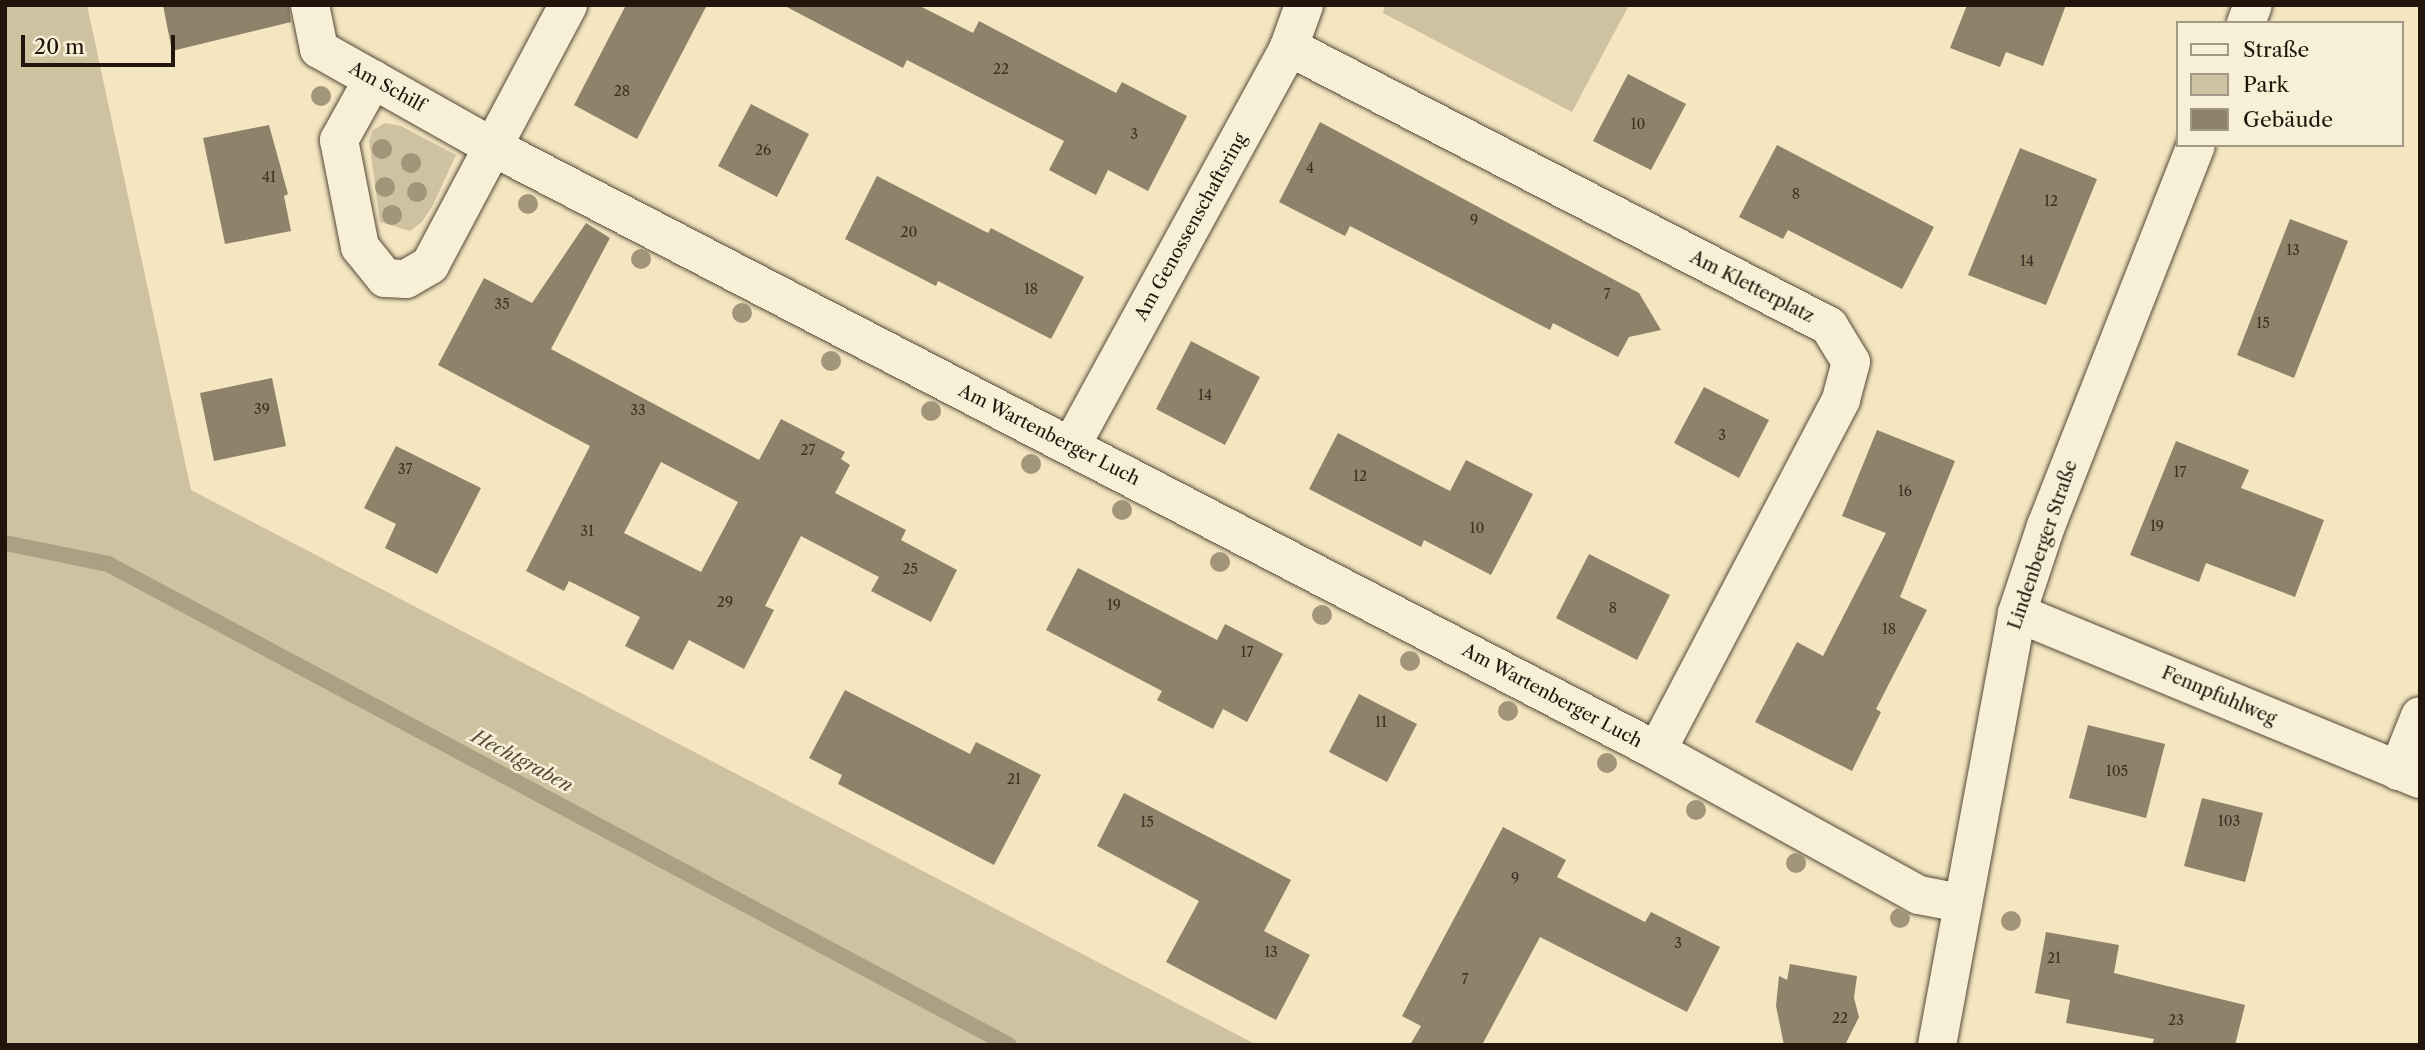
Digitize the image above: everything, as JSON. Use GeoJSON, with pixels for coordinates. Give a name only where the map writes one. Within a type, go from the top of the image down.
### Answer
{"type":"FeatureCollection","features":[{"type":"Feature","properties":{"kind":"street","name":"Am Schilf"},"geometry":{"type":"LineString","coordinates":[[310,5],[319,49],[493,147]]}},
{"type":"Feature","properties":{"kind":"street"},"geometry":{"type":"LineString","coordinates":[[373,79],[339,140],[360,247],[385,278],[407,279],[430,265],[568,5]]}},
{"type":"Feature","properties":{"kind":"street","name":"Am Genossenschaftsring"},"geometry":{"type":"LineString","coordinates":[[1071,446],[1289,47],[1304,5]]}},
{"type":"Feature","properties":{"kind":"street","name":"Am Kletterplatz"},"geometry":{"type":"LineString","coordinates":[[1289,47],[1829,326],[1851,362],[1841,400],[1657,751]]}},
{"type":"Feature","properties":{"kind":"street","name":"Am Wartenberger Luch"},"geometry":{"type":"LineString","coordinates":[[493,147],[1657,751],[1919,895],[1961,903]]}},
{"type":"Feature","properties":{"kind":"street","name":"Lindenberger Straße"},"geometry":{"type":"LineString","coordinates":[[1937,1045],[1961,903],[2017,612],[2046,526],[2195,147]]}},
{"type":"Feature","properties":{"kind":"street","name":"Fennpfuhlweg"},"geometry":{"type":"LineString","coordinates":[[2017,612],[2409,775]]}},
{"type":"Feature","properties":{"kind":"street"},"geometry":{"type":"LineString","coordinates":[[2409,775],[2420,716]]}},
{"type":"Feature","properties":{"kind":"green space"},"geometry":{"type":"Polygon","coordinates":[[[5,5],[87,5],[191,490],[1257,1045],[5,1045],[5,5]]]}},
{"type":"Feature","properties":{"kind":"green space"},"geometry":{"type":"Polygon","coordinates":[[[1385,5],[1629,5],[1572,112],[1383,13],[1385,5]]]}},
{"type":"Feature","properties":{"kind":"green space"},"geometry":{"type":"Polygon","coordinates":[[[385,123],[401,126],[456,155],[433,205],[422,222],[410,231],[380,222],[369,141],[373,130],[385,123]]]}},
{"type":"Feature","properties":{"kind":"building"},"geometry":{"type":"Polygon","coordinates":[[[163,5],[289,5],[291,22],[172,51],[163,5]]]}},
{"type":"Feature","properties":{"kind":"building"},"geometry":{"type":"Polygon","coordinates":[[[626,5],[707,5],[637,139],[574,105],[626,5]]]}},
{"type":"Feature","properties":{"kind":"building"},"geometry":{"type":"Polygon","coordinates":[[[783,5],[918,5],[973,33],[979,21],[1116,93],[1122,82],[1187,116],[1148,191],[1108,170],[1096,195],[1049,170],[1064,141],[907,60],[903,68],[783,5]]]}},
{"type":"Feature","properties":{"kind":"building"},"geometry":{"type":"Polygon","coordinates":[[[1967,5],[2066,5],[2043,66],[2006,52],[2000,67],[1950,48],[1967,5]]]}},
{"type":"Feature","properties":{"kind":"building"},"geometry":{"type":"Polygon","coordinates":[[[1628,74],[1686,104],[1651,170],[1593,141],[1628,74]]]}},
{"type":"Feature","properties":{"kind":"building"},"geometry":{"type":"Polygon","coordinates":[[[751,104],[809,134],[777,197],[718,166],[751,104]]]}},
{"type":"Feature","properties":{"kind":"building"},"geometry":{"type":"Polygon","coordinates":[[[1320,122],[1639,293],[1661,330],[1629,337],[1618,357],[1553,323],[1550,330],[1350,226],[1345,236],[1279,202],[1320,122]]]}},
{"type":"Feature","properties":{"kind":"building"},"geometry":{"type":"Polygon","coordinates":[[[269,125],[288,194],[284,196],[291,231],[225,244],[203,138],[269,125]]]}},
{"type":"Feature","properties":{"kind":"building"},"geometry":{"type":"Polygon","coordinates":[[[1777,145],[1934,227],[1902,289],[1788,230],[1783,239],[1739,217],[1777,145]]]}},
{"type":"Feature","properties":{"kind":"building"},"geometry":{"type":"Polygon","coordinates":[[[2020,148],[2097,179],[2046,305],[1968,275],[2020,148]]]}},
{"type":"Feature","properties":{"kind":"building"},"geometry":{"type":"Polygon","coordinates":[[[877,176],[988,233],[991,228],[1084,277],[1051,339],[938,281],[936,286],[845,239],[877,176]]]}},
{"type":"Feature","properties":{"kind":"building"},"geometry":{"type":"Polygon","coordinates":[[[2290,219],[2348,241],[2294,378],[2237,355],[2290,219]]]}},
{"type":"Feature","properties":{"kind":"building"},"geometry":{"type":"Polygon","coordinates":[[[586,223],[610,238],[551,349],[759,460],[781,419],[845,452],[841,459],[850,465],[835,493],[906,530],[901,540],[957,570],[931,622],[871,591],[879,577],[801,536],[765,606],[774,610],[744,669],[689,640],[673,670],[625,646],[640,617],[569,581],[564,591],[526,571],[590,446],[438,365],[484,278],[532,303],[586,223]],[[661,462],[624,533],[701,572],[738,502],[661,462]]]}},
{"type":"Feature","properties":{"kind":"building"},"geometry":{"type":"Polygon","coordinates":[[[1191,341],[1260,377],[1225,445],[1156,409],[1191,341]]]}},
{"type":"Feature","properties":{"kind":"building"},"geometry":{"type":"Polygon","coordinates":[[[272,378],[286,446],[214,461],[200,393],[272,378]]]}},
{"type":"Feature","properties":{"kind":"building"},"geometry":{"type":"Polygon","coordinates":[[[1704,387],[1769,420],[1739,478],[1674,443],[1704,387]]]}},
{"type":"Feature","properties":{"kind":"building"},"geometry":{"type":"Polygon","coordinates":[[[1877,430],[1955,461],[1900,597],[1927,610],[1876,709],[1881,712],[1852,771],[1755,722],[1797,642],[1823,656],[1886,533],[1842,516],[1877,430]]]}},
{"type":"Feature","properties":{"kind":"building"},"geometry":{"type":"Polygon","coordinates":[[[1338,433],[1450,491],[1466,460],[1533,494],[1491,575],[1424,540],[1421,547],[1309,489],[1338,433]]]}},
{"type":"Feature","properties":{"kind":"building"},"geometry":{"type":"Polygon","coordinates":[[[2176,441],[2249,470],[2241,488],[2324,520],[2295,597],[2206,563],[2199,582],[2130,555],[2176,441]]]}},
{"type":"Feature","properties":{"kind":"building"},"geometry":{"type":"Polygon","coordinates":[[[396,446],[481,488],[437,574],[385,548],[396,524],[364,508],[396,446]]]}},
{"type":"Feature","properties":{"kind":"building"},"geometry":{"type":"Polygon","coordinates":[[[1589,554],[1670,595],[1637,660],[1556,618],[1589,554]]]}},
{"type":"Feature","properties":{"kind":"building"},"geometry":{"type":"Polygon","coordinates":[[[1078,568],[1217,640],[1225,624],[1283,654],[1247,722],[1223,709],[1213,729],[1157,700],[1162,691],[1046,630],[1078,568]]]}},
{"type":"Feature","properties":{"kind":"building"},"geometry":{"type":"Polygon","coordinates":[[[845,690],[970,754],[976,742],[1041,775],[994,865],[838,784],[842,775],[809,758],[845,690]]]}},
{"type":"Feature","properties":{"kind":"building"},"geometry":{"type":"Polygon","coordinates":[[[1359,694],[1417,724],[1387,782],[1329,752],[1359,694]]]}},
{"type":"Feature","properties":{"kind":"building"},"geometry":{"type":"Polygon","coordinates":[[[2088,725],[2165,744],[2146,818],[2069,798],[2088,725]]]}},
{"type":"Feature","properties":{"kind":"building"},"geometry":{"type":"Polygon","coordinates":[[[1124,793],[1291,880],[1264,931],[1310,955],[1276,1020],[1166,962],[1199,901],[1097,846],[1124,793]]]}},
{"type":"Feature","properties":{"kind":"building"},"geometry":{"type":"Polygon","coordinates":[[[2202,798],[2263,813],[2245,882],[2184,866],[2202,798]]]}},
{"type":"Feature","properties":{"kind":"building"},"geometry":{"type":"Polygon","coordinates":[[[1503,827],[1566,860],[1557,877],[1645,922],[1651,912],[1720,947],[1687,1012],[1540,937],[1482,1045],[1410,1045],[1421,1026],[1402,1016],[1503,827]]]}},
{"type":"Feature","properties":{"kind":"building"},"geometry":{"type":"Polygon","coordinates":[[[2046,932],[2119,945],[2114,973],[2245,1005],[2235,1045],[2152,1045],[2154,1039],[2066,1023],[2070,1000],[2035,993],[2046,932]]]}},
{"type":"Feature","properties":{"kind":"building"},"geometry":{"type":"Polygon","coordinates":[[[1790,964],[1857,976],[1854,998],[1859,1017],[1845,1045],[1784,1045],[1776,1006],[1779,976],[1787,980],[1790,964]]]}},
{"type":"Feature","properties":{"kind":"waterway","name":"Hechtgraben"},"geometry":{"type":"LineString","coordinates":[[5,543],[108,564],[1009,1045]]}}]}
